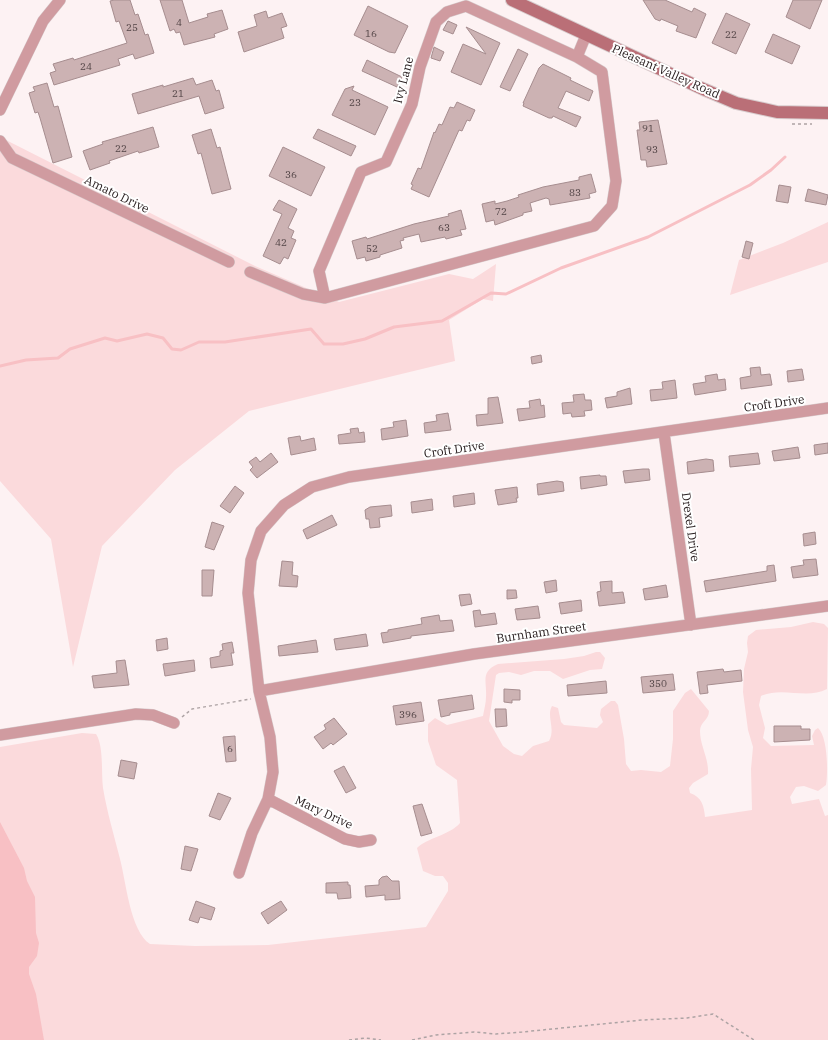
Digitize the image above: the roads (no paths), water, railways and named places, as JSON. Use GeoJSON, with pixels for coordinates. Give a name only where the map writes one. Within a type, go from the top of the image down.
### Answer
{"type":"FeatureCollection","features":[{"type":"Feature","properties":{"kind":"main road","name":"Pleasant Valley Road"},"geometry":{"type":"LineString","coordinates":[[512,0],[736,103],[777,112],[828,113]]}},
{"type":"Feature","properties":{"kind":"street"},"geometry":{"type":"LineString","coordinates":[[0,110],[43,21],[60,0]]}},
{"type":"Feature","properties":{"kind":"street","name":"Ivy Lane"},"geometry":{"type":"LineString","coordinates":[[250,272],[303,294],[325,298],[594,226],[612,206],[616,181],[602,72],[577,57],[466,6],[447,12],[436,22],[420,67],[412,104],[386,162],[361,172],[319,271],[325,298]]}},
{"type":"Feature","properties":{"kind":"street"},"geometry":{"type":"LineString","coordinates":[[577,57],[586,35]]}},
{"type":"Feature","properties":{"kind":"street","name":"Amato Drive"},"geometry":{"type":"LineString","coordinates":[[0,142],[12,158],[229,262]]}},
{"type":"Feature","properties":{"kind":"street","name":"Croft Drive"},"geometry":{"type":"LineString","coordinates":[[239,873],[252,833],[268,800],[273,772],[272,754],[259,691],[248,593],[251,560],[261,531],[284,505],[312,487],[349,477],[828,408]]}},
{"type":"Feature","properties":{"kind":"street","name":"Drexel Drive"},"geometry":{"type":"LineString","coordinates":[[664,432],[691,625]]}},
{"type":"Feature","properties":{"kind":"street","name":"Burnham Street"},"geometry":{"type":"LineString","coordinates":[[259,691],[474,654],[828,606]]}},
{"type":"Feature","properties":{"kind":"street"},"geometry":{"type":"LineString","coordinates":[[0,735],[129,714],[153,715],[174,723]]}},
{"type":"Feature","properties":{"kind":"street","name":"Mary Drive"},"geometry":{"type":"LineString","coordinates":[[268,800],[345,839],[359,842],[371,840]]}},
{"type":"Feature","properties":{"kind":"waterway"},"geometry":{"type":"LineString","coordinates":[[0,366],[26,360],[58,358],[70,349],[105,338],[117,341],[147,334],[163,338],[172,349],[181,350],[199,342],[225,342],[311,329],[324,344],[343,344],[365,339],[394,327],[442,321],[491,293],[506,294],[561,268],[648,237],[750,185],[771,170],[785,157]]}}]}
